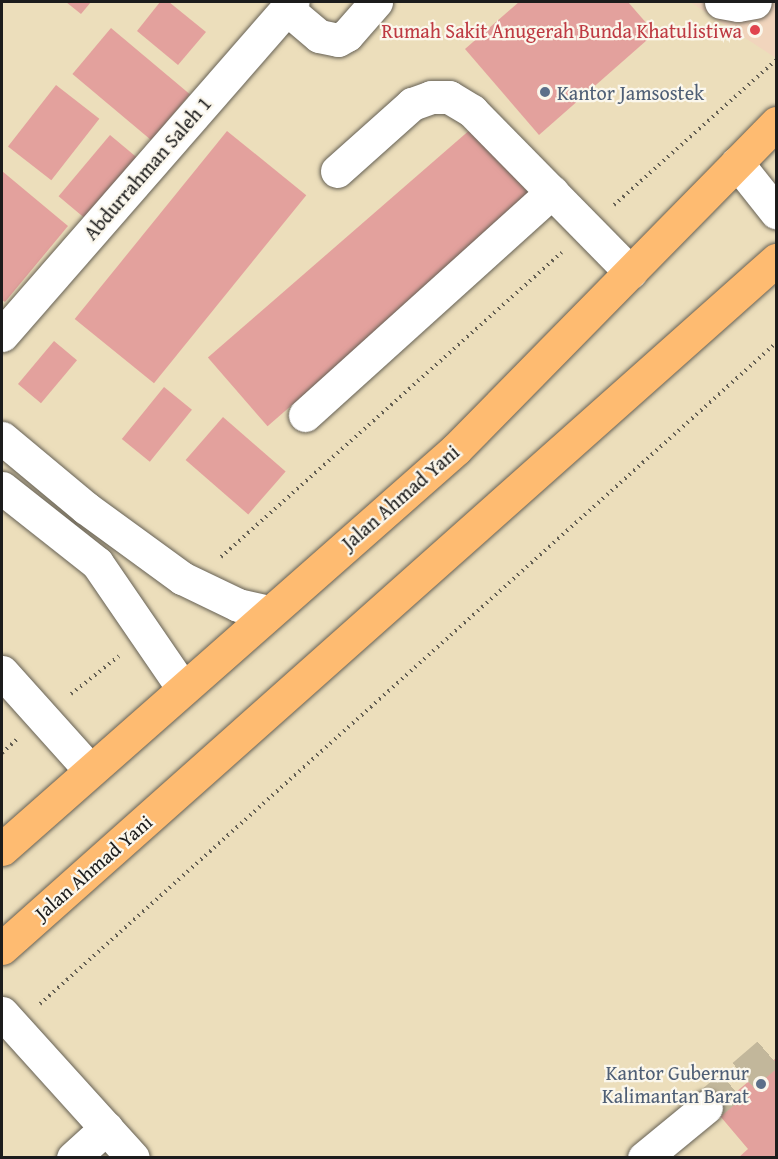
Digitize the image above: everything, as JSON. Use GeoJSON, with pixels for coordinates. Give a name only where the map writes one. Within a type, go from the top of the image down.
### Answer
{"type":"FeatureCollection","features":[{"type":"Feature","properties":{"kind":"highway","name":"Jalan Ahmad Yani"},"geometry":{"type":"LineString","coordinates":[[2,849],[182,687],[456,449],[777,123]]}},
{"type":"Feature","properties":{"kind":"highway","name":"Jalan Ahmad Yani"},"geometry":{"type":"LineString","coordinates":[[2,948],[777,260]]}},
{"type":"Feature","properties":{"kind":"street"},"geometry":{"type":"LineString","coordinates":[[290,5],[320,36],[338,39],[347,35],[376,2]]}},
{"type":"Feature","properties":{"kind":"street"},"geometry":{"type":"LineString","coordinates":[[721,2],[738,5],[757,2],[777,18]]}},
{"type":"Feature","properties":{"kind":"street","name":"Abdurrahman Saleh 1"},"geometry":{"type":"LineString","coordinates":[[2,335],[290,5]]}},
{"type":"Feature","properties":{"kind":"street"},"geometry":{"type":"LineString","coordinates":[[337,171],[412,104],[431,97],[449,97],[472,111],[630,272]]}},
{"type":"Feature","properties":{"kind":"street"},"geometry":{"type":"LineString","coordinates":[[737,163],[777,212]]}},
{"type":"Feature","properties":{"kind":"street"},"geometry":{"type":"LineString","coordinates":[[305,415],[552,192]]}},
{"type":"Feature","properties":{"kind":"street"},"geometry":{"type":"LineString","coordinates":[[2,438],[86,508],[182,578],[238,605],[269,612]]}},
{"type":"Feature","properties":{"kind":"street"},"geometry":{"type":"LineString","coordinates":[[2,488],[97,563],[182,687]]}},
{"type":"Feature","properties":{"kind":"street"},"geometry":{"type":"LineString","coordinates":[[2,672],[90,770]]}},
{"type":"Feature","properties":{"kind":"street"},"geometry":{"type":"LineString","coordinates":[[8,1020],[133,1158]]}},
{"type":"Feature","properties":{"kind":"street"},"geometry":{"type":"LineString","coordinates":[[644,1158],[706,1107]]}},
{"type":"Feature","properties":{"kind":"street"},"geometry":{"type":"LineString","coordinates":[[73,1158],[106,1128]]}},
{"type":"Feature","properties":{"kind":"path"},"geometry":{"type":"LineString","coordinates":[[194,584],[777,60]]}},
{"type":"Feature","properties":{"kind":"path"},"geometry":{"type":"LineString","coordinates":[[8,1020],[777,343]]}},
{"type":"Feature","properties":{"kind":"path"},"geometry":{"type":"LineString","coordinates":[[42,717],[146,635]]}},
{"type":"Feature","properties":{"kind":"shaded area","name":"Rumah Sakit Anugerah Bunda Khatulistiwa"},"geometry":{"type":"Polygon","coordinates":[[[690,2],[776,2],[776,58],[690,2]]]}},
{"type":"Feature","properties":{"kind":"building"},"geometry":{"type":"Polygon","coordinates":[[[66,2],[91,2],[81,14],[66,2]]]}},
{"type":"Feature","properties":{"kind":"building"},"geometry":{"type":"Polygon","coordinates":[[[160,2],[169,2],[206,32],[178,65],[137,31],[160,2]]]}},
{"type":"Feature","properties":{"kind":"building","name":"Kantor Jamsostek"},"geometry":{"type":"Polygon","coordinates":[[[519,2],[628,2],[655,33],[539,135],[465,49],[519,2]]]}},
{"type":"Feature","properties":{"kind":"building"},"geometry":{"type":"Polygon","coordinates":[[[111,28],[190,94],[151,140],[72,74],[111,28]]]}},
{"type":"Feature","properties":{"kind":"building"},"geometry":{"type":"Polygon","coordinates":[[[56,85],[99,119],[51,180],[8,146],[56,85]]]}},
{"type":"Feature","properties":{"kind":"building"},"geometry":{"type":"Polygon","coordinates":[[[472,128],[532,197],[268,426],[208,358],[472,128]]]}},
{"type":"Feature","properties":{"kind":"building"},"geometry":{"type":"Polygon","coordinates":[[[227,131],[306,195],[154,383],[75,319],[227,131]]]}},
{"type":"Feature","properties":{"kind":"building"},"geometry":{"type":"Polygon","coordinates":[[[110,135],[140,160],[88,221],[59,196],[110,135]]]}},
{"type":"Feature","properties":{"kind":"building"},"geometry":{"type":"Polygon","coordinates":[[[2,171],[68,226],[5,302],[2,300],[2,171]]]}},
{"type":"Feature","properties":{"kind":"building"},"geometry":{"type":"Polygon","coordinates":[[[54,341],[77,360],[41,403],[18,384],[54,341]]]}},
{"type":"Feature","properties":{"kind":"building"},"geometry":{"type":"Polygon","coordinates":[[[164,387],[192,410],[150,462],[122,439],[164,387]]]}},
{"type":"Feature","properties":{"kind":"building"},"geometry":{"type":"Polygon","coordinates":[[[223,417],[286,471],[248,514],[186,460],[223,417]]]}},
{"type":"Feature","properties":{"kind":"building","name":"Kantor Gubernur Kalimantan Barat"},"geometry":{"type":"Polygon","coordinates":[[[776,1058],[776,1158],[738,1158],[748,1149],[715,1110],[776,1058]]]}},
{"type":"Feature","properties":{"kind":"tunnel"},"geometry":{"type":"LineString","coordinates":[[706,1107],[776,1047]]}},
{"type":"Feature","properties":{"kind":"place","name":"Rumah Sakit Anugerah Bunda Khatulistiwa"},"geometry":{"type":"Point","coordinates":[755,30]}},
{"type":"Feature","properties":{"kind":"place","name":"Kantor Jamsostek"},"geometry":{"type":"Point","coordinates":[545,92]}},
{"type":"Feature","properties":{"kind":"place","name":"Kantor Gubernur Kalimantan Barat"},"geometry":{"type":"Point","coordinates":[761,1084]}}]}
